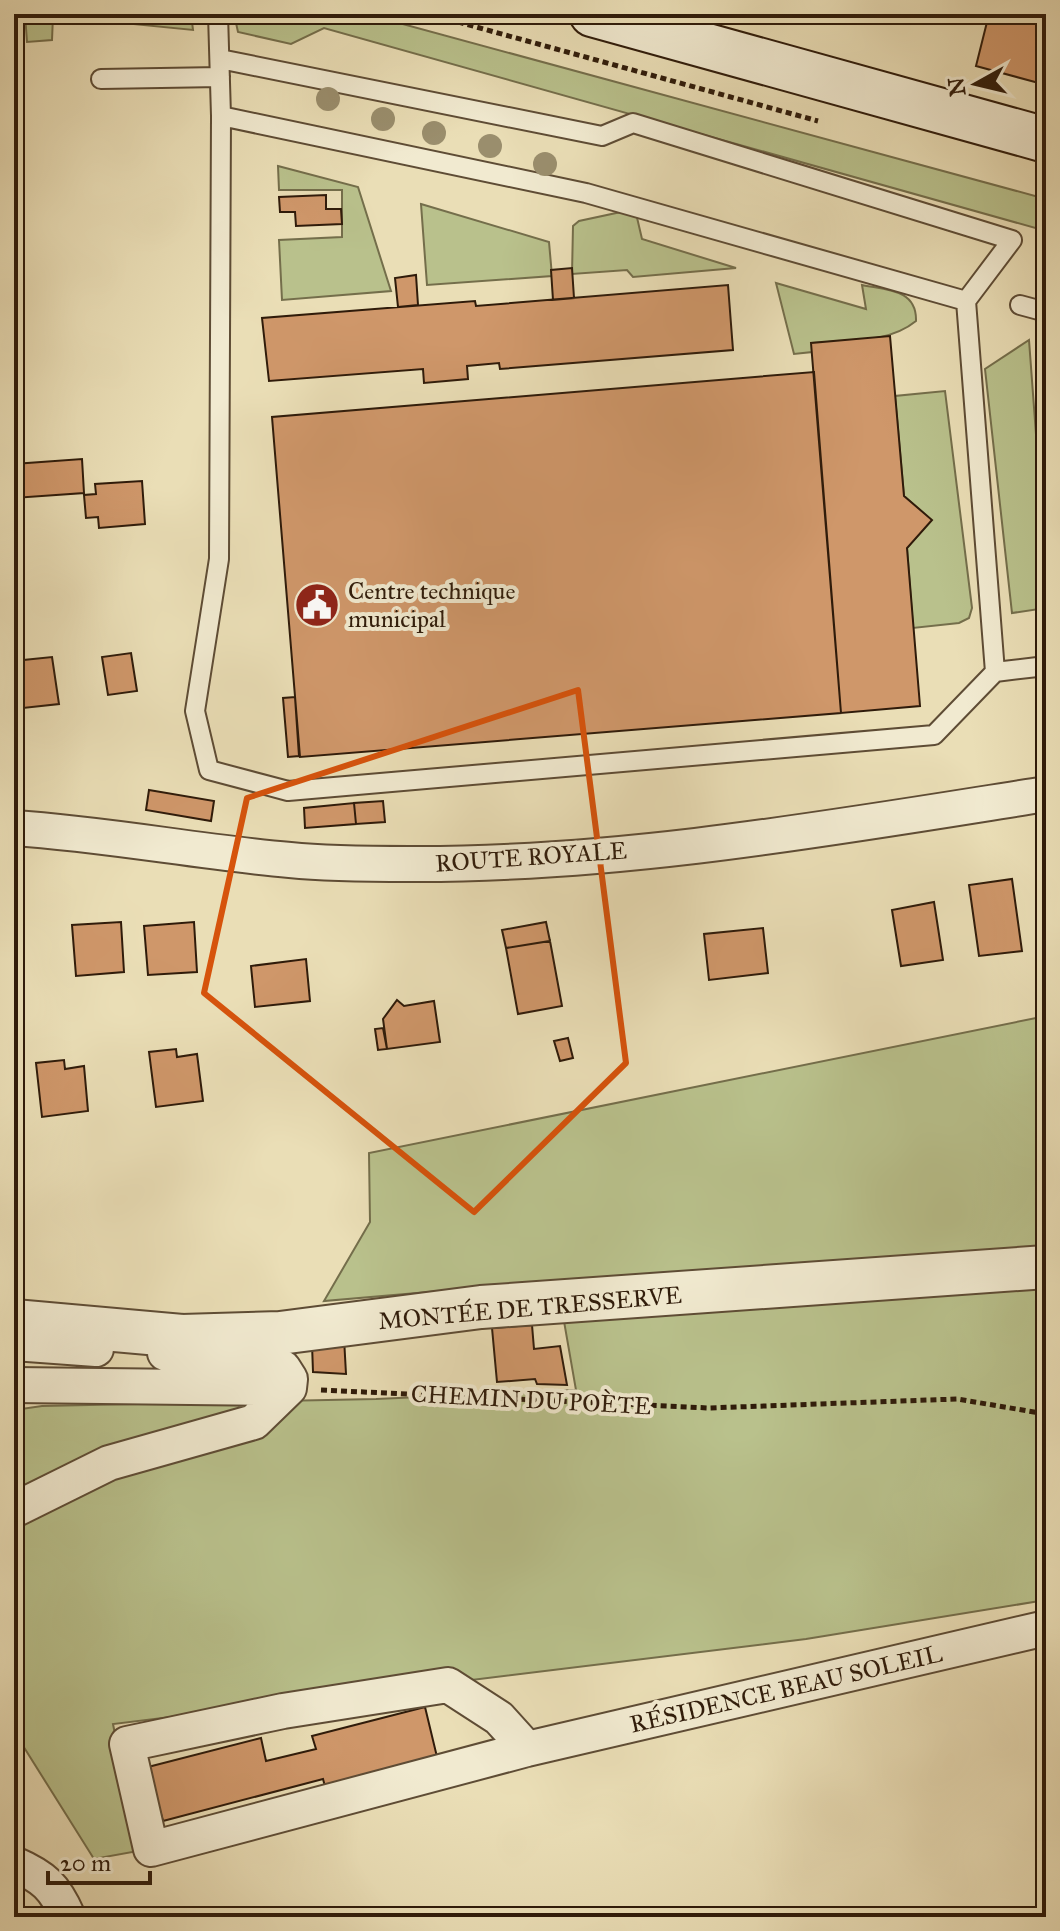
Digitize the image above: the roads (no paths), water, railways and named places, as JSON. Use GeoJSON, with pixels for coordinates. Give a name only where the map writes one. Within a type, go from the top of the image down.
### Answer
{"type":"FeatureCollection","features":[{"type":"Feature","properties":{"kind":"main road"},"geometry":{"type":"LineString","coordinates":[[592,14],[1046,140]]}},
{"type":"Feature","properties":{"kind":"street","name":"ROUTE ROYALE"},"geometry":{"type":"LineString","coordinates":[[14,828],[291,860],[411,864],[523,861],[717,842],[1046,794]]}},
{"type":"Feature","properties":{"kind":"street","name":"MONTÉE DE TRESSERVE"},"geometry":{"type":"LineString","coordinates":[[14,1321],[182,1336],[280,1333],[481,1307],[1046,1267]]}},
{"type":"Feature","properties":{"kind":"street"},"geometry":{"type":"LineString","coordinates":[[14,1343],[266,1360],[283,1368],[290,1379],[289,1388],[254,1422],[109,1463],[14,1510]]}},
{"type":"Feature","properties":{"kind":"street"},"geometry":{"type":"LineString","coordinates":[[14,1385],[289,1388]]}},
{"type":"Feature","properties":{"kind":"street","name":"RÉSIDENCE BEAU SOLEIL"},"geometry":{"type":"LineString","coordinates":[[527,1749],[499,1718],[448,1685],[283,1711],[127,1744],[151,1849],[527,1749],[1046,1628]]}},
{"type":"Feature","properties":{"kind":"street"},"geometry":{"type":"LineString","coordinates":[[14,1864],[48,1882],[68,1917]]}},
{"type":"Feature","properties":{"kind":"lane"},"geometry":{"type":"LineString","coordinates":[[220,20],[219,559],[195,711],[209,770],[288,791],[934,735],[995,672],[1046,666]]}},
{"type":"Feature","properties":{"kind":"lane"},"geometry":{"type":"LineString","coordinates":[[101,79],[220,68],[602,136],[633,123],[1012,240],[966,301],[995,672]]}},
{"type":"Feature","properties":{"kind":"lane"},"geometry":{"type":"LineString","coordinates":[[221,116],[586,193],[966,301]]}},
{"type":"Feature","properties":{"kind":"lane"},"geometry":{"type":"LineString","coordinates":[[1020,305],[1046,312]]}},
{"type":"Feature","properties":{"kind":"place","name":"Centre technique municipal"},"geometry":{"type":"Point","coordinates":[317,605]}}]}
